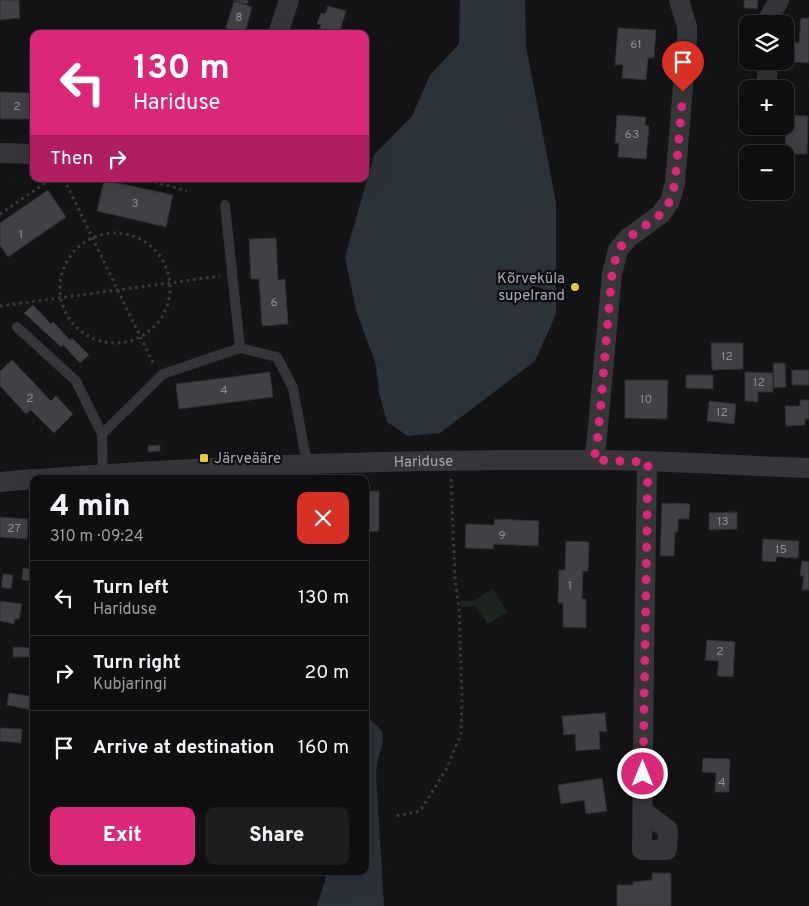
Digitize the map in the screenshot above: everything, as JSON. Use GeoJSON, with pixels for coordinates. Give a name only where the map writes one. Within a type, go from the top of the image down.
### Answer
{"type":"FeatureCollection","features":[{"type":"Feature","properties":{"kind":"street"},"geometry":{"type":"LineString","coordinates":[[279,30],[289,0]]}},
{"type":"Feature","properties":{"kind":"street"},"geometry":{"type":"LineString","coordinates":[[594,460],[598,436],[612,274],[618,250],[628,238],[661,214],[670,201],[675,183],[687,38],[687,27],[679,0]]}},
{"type":"Feature","properties":{"kind":"street"},"geometry":{"type":"LineString","coordinates":[[770,15],[779,0]]}},
{"type":"Feature","properties":{"kind":"street"},"geometry":{"type":"LineString","coordinates":[[0,153],[30,154]]}},
{"type":"Feature","properties":{"kind":"street","name":"Hariduse"},"geometry":{"type":"LineString","coordinates":[[90,475],[307,464],[594,460],[809,468]]}},
{"type":"Feature","properties":{"kind":"street"},"geometry":{"type":"LineString","coordinates":[[643,811],[648,462]]}},
{"type":"Feature","properties":{"kind":"street"},"geometry":{"type":"LineString","coordinates":[[0,482],[30,479]]}},
{"type":"Feature","properties":{"kind":"lane"},"geometry":{"type":"LineString","coordinates":[[225,205],[240,348]]}},
{"type":"Feature","properties":{"kind":"lane"},"geometry":{"type":"LineString","coordinates":[[17,326],[76,381],[102,434],[103,474]]}},
{"type":"Feature","properties":{"kind":"lane"},"geometry":{"type":"LineString","coordinates":[[102,434],[163,374],[240,348],[277,357],[292,388],[307,464]]}},
{"type":"Feature","properties":{"kind":"path"},"geometry":{"type":"LineString","coordinates":[[0,214],[47,182]]}},
{"type":"Feature","properties":{"kind":"path"},"geometry":{"type":"LineString","coordinates":[[66,182],[160,377]]}},
{"type":"Feature","properties":{"kind":"path"},"geometry":{"type":"LineString","coordinates":[[153,182],[187,191]]}},
{"type":"Feature","properties":{"kind":"path"},"geometry":{"type":"LineString","coordinates":[[119,232],[134,236],[148,243],[159,254],[167,267],[171,282],[170,299],[164,314],[154,328],[141,337],[125,343],[108,344],[92,339],[78,330],[68,317],[60,298],[59,287],[62,272],[67,259],[77,248],[93,237],[103,233],[119,232]]}},
{"type":"Feature","properties":{"kind":"path"},"geometry":{"type":"LineString","coordinates":[[0,306],[232,275]]}},
{"type":"Feature","properties":{"kind":"path"},"geometry":{"type":"LineString","coordinates":[[398,816],[420,811],[446,770],[461,734],[462,697],[459,616],[455,580],[450,462]]}},
{"type":"Feature","properties":{"kind":"shaded area"},"geometry":{"type":"Polygon","coordinates":[[[460,0],[525,0],[526,46],[556,203],[556,314],[535,361],[440,433],[408,436],[387,422],[379,393],[376,365],[356,310],[345,257],[366,182],[369,182],[369,173],[374,155],[412,116],[430,75],[459,44],[460,0]]]}},
{"type":"Feature","properties":{"kind":"shaded area"},"geometry":{"type":"Polygon","coordinates":[[[493,589],[507,612],[488,624],[475,606],[461,607],[461,601],[474,600],[493,589]]]}},
{"type":"Feature","properties":{"kind":"shaded area"},"geometry":{"type":"Polygon","coordinates":[[[370,719],[382,731],[383,742],[377,763],[376,775],[384,906],[317,906],[327,875],[369,875],[370,719]]]}},
{"type":"Feature","properties":{"kind":"pier"},"geometry":{"type":"Polygon","coordinates":[[[532,286],[558,292],[558,294],[531,292],[532,286]]]}},
{"type":"Feature","properties":{"kind":"building"},"geometry":{"type":"Polygon","coordinates":[[[0,0],[19,0],[20,18],[0,20],[0,0]]]}},
{"type":"Feature","properties":{"kind":"building"},"geometry":{"type":"Polygon","coordinates":[[[233,0],[248,0],[247,4],[233,0]]]}},
{"type":"Feature","properties":{"kind":"building"},"geometry":{"type":"Polygon","coordinates":[[[744,0],[758,0],[757,9],[744,8],[744,0]]]}},
{"type":"Feature","properties":{"kind":"building"},"geometry":{"type":"Polygon","coordinates":[[[234,1],[252,7],[246,30],[226,28],[234,1]]]}},
{"type":"Feature","properties":{"kind":"building"},"geometry":{"type":"Polygon","coordinates":[[[328,6],[346,11],[340,30],[319,30],[321,25],[317,24],[321,13],[325,14],[328,6]]]}},
{"type":"Feature","properties":{"kind":"building"},"geometry":{"type":"Polygon","coordinates":[[[801,18],[809,18],[809,63],[794,62],[794,42],[799,43],[801,18]]]}},
{"type":"Feature","properties":{"kind":"building"},"geometry":{"type":"Polygon","coordinates":[[[618,28],[656,30],[654,58],[648,58],[646,80],[622,78],[623,65],[615,65],[618,28]]]}},
{"type":"Feature","properties":{"kind":"building"},"geometry":{"type":"Polygon","coordinates":[[[0,92],[30,93],[30,119],[0,119],[0,92]]]}},
{"type":"Feature","properties":{"kind":"building"},"geometry":{"type":"Polygon","coordinates":[[[617,115],[646,117],[645,125],[649,126],[646,159],[618,157],[619,143],[615,143],[617,115]]]}},
{"type":"Feature","properties":{"kind":"building"},"geometry":{"type":"Polygon","coordinates":[[[794,115],[808,116],[807,154],[794,154],[794,145],[785,145],[785,135],[794,135],[794,115]]]}},
{"type":"Feature","properties":{"kind":"building"},"geometry":{"type":"Polygon","coordinates":[[[104,182],[113,182],[173,195],[166,227],[97,211],[104,182]]]}},
{"type":"Feature","properties":{"kind":"building"},"geometry":{"type":"Polygon","coordinates":[[[48,190],[66,217],[8,257],[0,245],[0,223],[48,190]]]}},
{"type":"Feature","properties":{"kind":"building"},"geometry":{"type":"Polygon","coordinates":[[[276,238],[278,280],[285,279],[288,324],[262,326],[259,279],[251,279],[249,239],[276,238]]]}},
{"type":"Feature","properties":{"kind":"building"},"geometry":{"type":"Polygon","coordinates":[[[33,305],[51,324],[53,322],[70,340],[72,338],[89,355],[80,363],[63,345],[61,347],[24,313],[33,305]]]}},
{"type":"Feature","properties":{"kind":"building"},"geometry":{"type":"Polygon","coordinates":[[[711,343],[743,343],[743,369],[712,370],[711,343]]]}},
{"type":"Feature","properties":{"kind":"building"},"geometry":{"type":"Polygon","coordinates":[[[12,360],[51,401],[56,396],[73,414],[54,433],[31,410],[26,414],[0,386],[0,371],[12,360]]]}},
{"type":"Feature","properties":{"kind":"building"},"geometry":{"type":"Polygon","coordinates":[[[773,363],[785,363],[786,387],[774,388],[773,363]]]}},
{"type":"Feature","properties":{"kind":"building"},"geometry":{"type":"Polygon","coordinates":[[[792,370],[809,370],[809,385],[792,385],[792,370]]]}},
{"type":"Feature","properties":{"kind":"building"},"geometry":{"type":"Polygon","coordinates":[[[270,372],[273,397],[179,409],[176,384],[270,372]]]}},
{"type":"Feature","properties":{"kind":"building"},"geometry":{"type":"Polygon","coordinates":[[[745,372],[773,373],[773,392],[758,392],[758,402],[745,401],[745,372]]]}},
{"type":"Feature","properties":{"kind":"building"},"geometry":{"type":"Polygon","coordinates":[[[686,375],[713,375],[713,389],[686,388],[686,375]]]}},
{"type":"Feature","properties":{"kind":"building"},"geometry":{"type":"Polygon","coordinates":[[[625,380],[668,380],[667,419],[625,418],[625,380]]]}},
{"type":"Feature","properties":{"kind":"building"},"geometry":{"type":"Polygon","coordinates":[[[800,400],[809,400],[809,419],[805,419],[805,425],[786,426],[785,406],[800,406],[800,400]]]}},
{"type":"Feature","properties":{"kind":"building"},"geometry":{"type":"Polygon","coordinates":[[[709,401],[736,404],[734,424],[707,421],[709,401]]]}},
{"type":"Feature","properties":{"kind":"building"},"geometry":{"type":"Polygon","coordinates":[[[160,445],[160,451],[148,452],[148,446],[160,445]]]}},
{"type":"Feature","properties":{"kind":"building"},"geometry":{"type":"Polygon","coordinates":[[[369,491],[379,491],[379,531],[369,532],[369,491]]]}},
{"type":"Feature","properties":{"kind":"building"},"geometry":{"type":"Polygon","coordinates":[[[662,503],[690,504],[689,519],[678,519],[678,532],[675,532],[674,556],[660,556],[662,503]]]}},
{"type":"Feature","properties":{"kind":"building"},"geometry":{"type":"Polygon","coordinates":[[[737,512],[737,529],[709,530],[709,513],[737,512]]]}},
{"type":"Feature","properties":{"kind":"building"},"geometry":{"type":"Polygon","coordinates":[[[0,517],[28,519],[27,539],[0,537],[0,517]]]}},
{"type":"Feature","properties":{"kind":"building"},"geometry":{"type":"Polygon","coordinates":[[[495,519],[539,521],[538,546],[494,544],[493,549],[465,548],[466,524],[494,525],[495,519]]]}},
{"type":"Feature","properties":{"kind":"building"},"geometry":{"type":"Polygon","coordinates":[[[763,539],[799,541],[798,558],[776,557],[776,562],[762,561],[763,539]]]}},
{"type":"Feature","properties":{"kind":"building"},"geometry":{"type":"Polygon","coordinates":[[[566,541],[589,542],[588,571],[583,571],[582,599],[586,599],[586,628],[563,627],[563,603],[558,603],[559,570],[565,570],[566,541]]]}},
{"type":"Feature","properties":{"kind":"building"},"geometry":{"type":"Polygon","coordinates":[[[802,561],[809,562],[809,590],[802,590],[804,576],[800,576],[802,561]]]}},
{"type":"Feature","properties":{"kind":"building"},"geometry":{"type":"Polygon","coordinates":[[[23,568],[30,569],[30,581],[22,580],[23,568]]]}},
{"type":"Feature","properties":{"kind":"building"},"geometry":{"type":"Polygon","coordinates":[[[3,574],[13,575],[11,589],[1,587],[3,574]]]}},
{"type":"Feature","properties":{"kind":"building"},"geometry":{"type":"Polygon","coordinates":[[[0,601],[22,604],[19,619],[15,619],[14,624],[0,621],[0,601]]]}},
{"type":"Feature","properties":{"kind":"building"},"geometry":{"type":"Polygon","coordinates":[[[707,640],[735,642],[733,677],[717,676],[719,661],[705,660],[707,640]]]}},
{"type":"Feature","properties":{"kind":"building"},"geometry":{"type":"Polygon","coordinates":[[[13,647],[30,648],[30,657],[13,657],[13,647]]]}},
{"type":"Feature","properties":{"kind":"building"},"geometry":{"type":"Polygon","coordinates":[[[9,693],[30,696],[30,710],[7,705],[9,693]]]}},
{"type":"Feature","properties":{"kind":"building"},"geometry":{"type":"Polygon","coordinates":[[[605,713],[607,732],[599,731],[600,749],[576,751],[575,734],[564,735],[562,716],[605,713]]]}},
{"type":"Feature","properties":{"kind":"building"},"geometry":{"type":"Polygon","coordinates":[[[0,728],[22,729],[21,743],[0,741],[0,728]]]}},
{"type":"Feature","properties":{"kind":"building"},"geometry":{"type":"Polygon","coordinates":[[[703,758],[730,759],[729,792],[715,792],[716,773],[702,772],[703,758]]]}},
{"type":"Feature","properties":{"kind":"building"},"geometry":{"type":"Polygon","coordinates":[[[602,778],[607,811],[586,814],[584,800],[561,804],[558,785],[602,778]]]}},
{"type":"Feature","properties":{"kind":"building"},"geometry":{"type":"Polygon","coordinates":[[[652,873],[671,873],[671,906],[617,906],[617,885],[633,885],[633,882],[652,880],[652,873]]]}},
{"type":"Feature","properties":{"kind":"place","name":"Kõrveküla supelrand"},"geometry":{"type":"Point","coordinates":[575,287]}},
{"type":"Feature","properties":{"kind":"place","name":"Järveääre"},"geometry":{"type":"Point","coordinates":[204,458]}},
{"type":"Feature","properties":{"kind":"route"},"geometry":{"type":"LineString","coordinates":[[643,774],[648,462],[594,460],[598,436],[612,274],[618,250],[628,238],[661,214],[670,201],[675,183],[683,92]]}}]}
